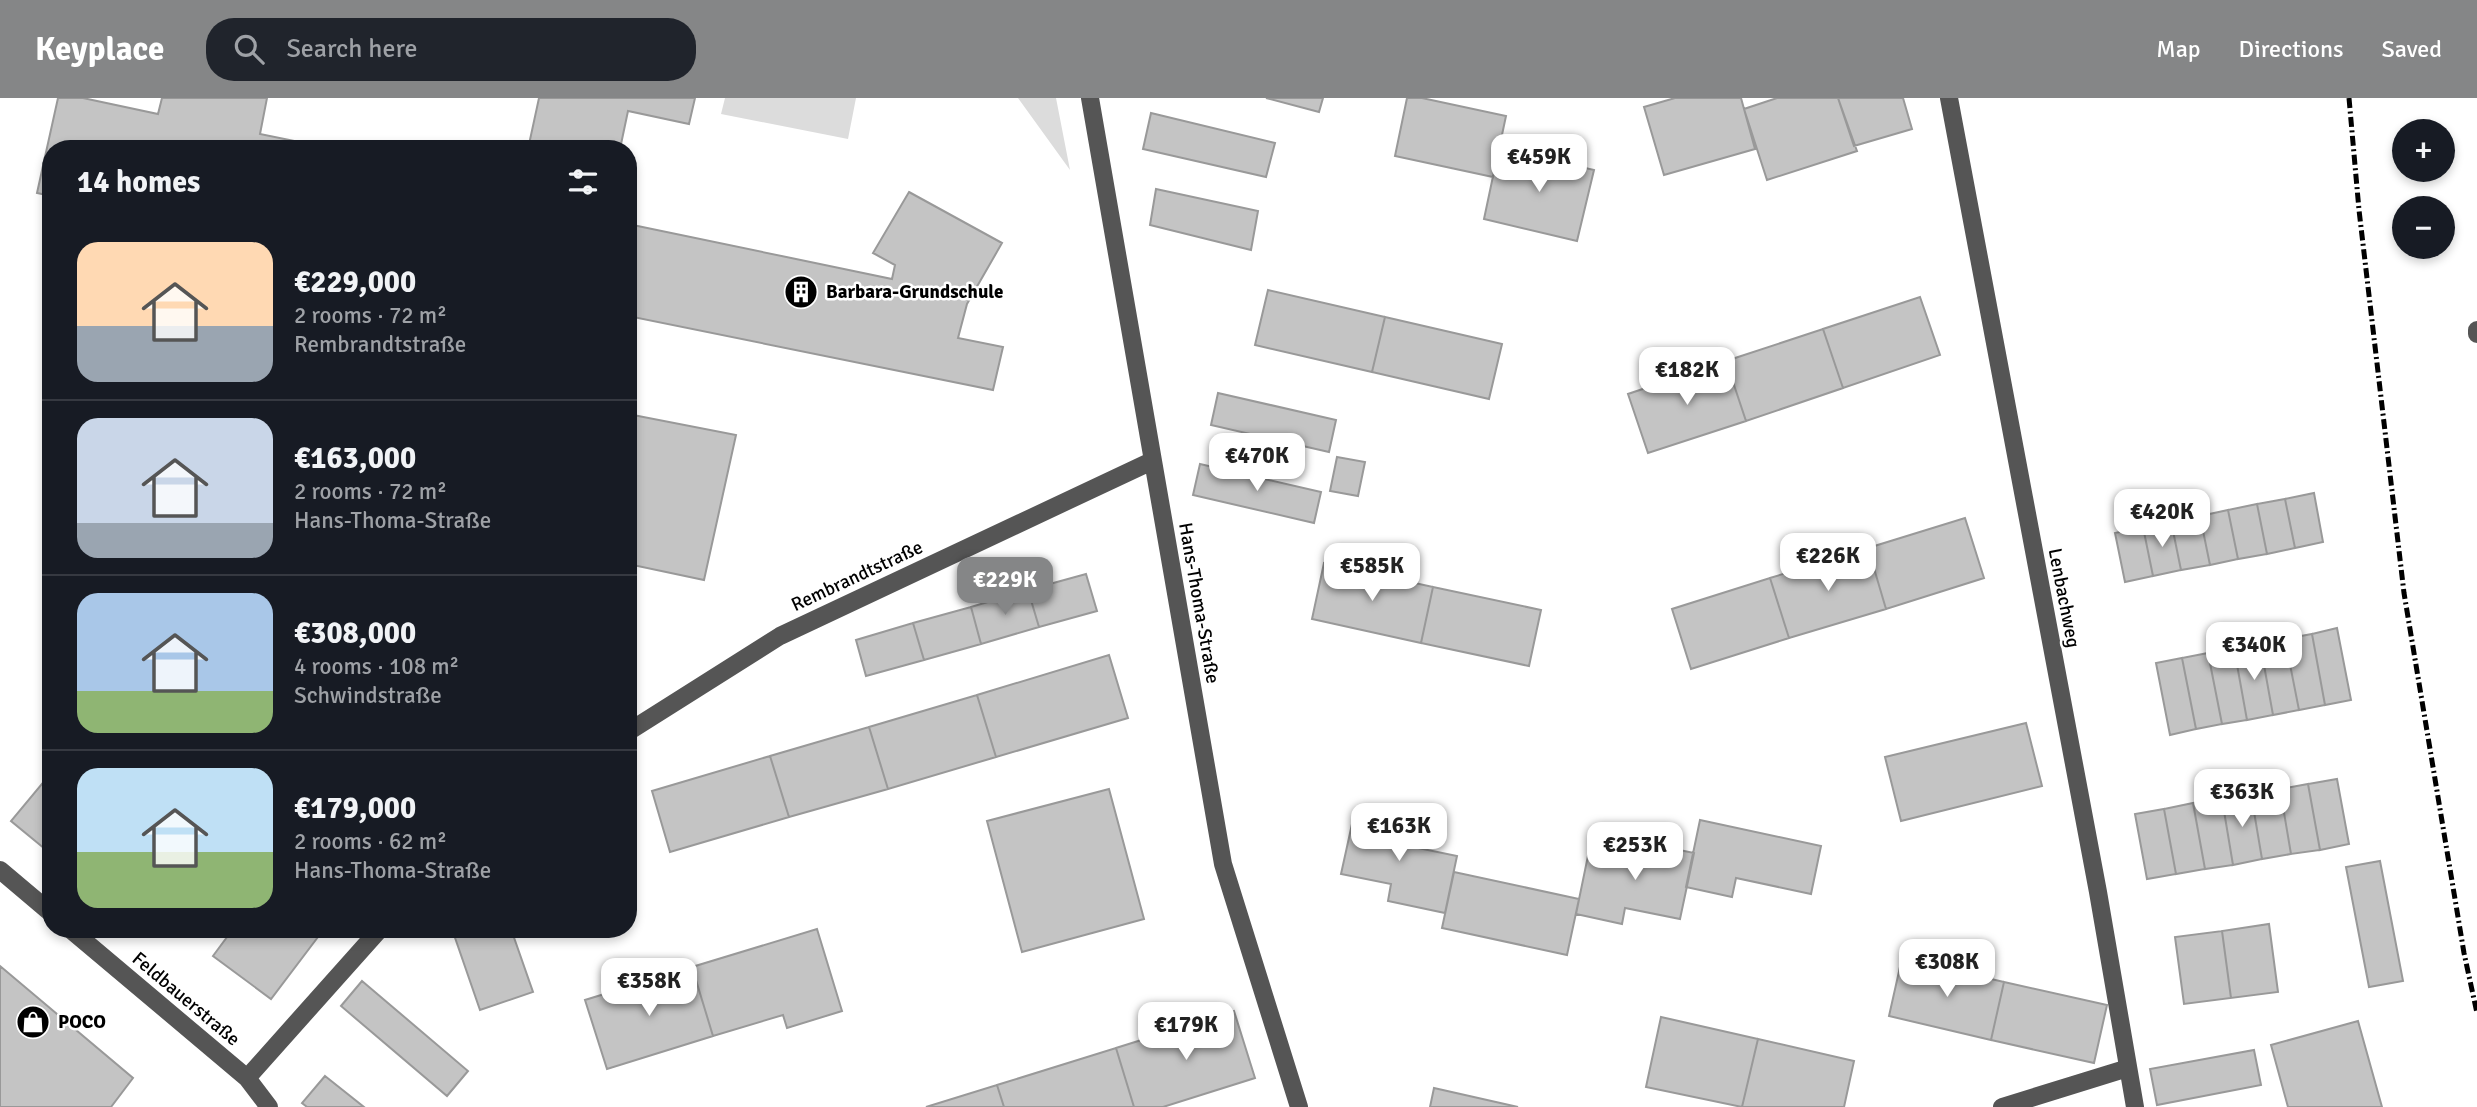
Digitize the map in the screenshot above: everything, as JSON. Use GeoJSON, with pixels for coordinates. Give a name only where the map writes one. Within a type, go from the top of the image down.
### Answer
{"type":"FeatureCollection","features":[{"type":"Feature","properties":{"kind":"street","name":"Hans-Thoma-Straße"},"geometry":{"type":"LineString","coordinates":[[1090,98],[1223,864],[1299,1107]]}},
{"type":"Feature","properties":{"kind":"street","name":"Lenbachweg"},"geometry":{"type":"LineString","coordinates":[[1949,98],[2096,878],[2135,1107]]}},
{"type":"Feature","properties":{"kind":"street","name":"Rembrandtstraße"},"geometry":{"type":"LineString","coordinates":[[637,726],[780,636],[1152,461]]}},
{"type":"Feature","properties":{"kind":"street"},"geometry":{"type":"LineString","coordinates":[[0,870],[42,905]]}},
{"type":"Feature","properties":{"kind":"street","name":"Feldbauerstraße"},"geometry":{"type":"LineString","coordinates":[[81,938],[247,1078],[269,1107]]}},
{"type":"Feature","properties":{"kind":"street"},"geometry":{"type":"LineString","coordinates":[[247,1078],[372,938]]}},
{"type":"Feature","properties":{"kind":"street"},"geometry":{"type":"LineString","coordinates":[[2001,1107],[2128,1068]]}},
{"type":"Feature","properties":{"kind":"shaded area"},"geometry":{"type":"Polygon","coordinates":[[[725,98],[856,98],[848,139],[721,114],[725,98]]]}},
{"type":"Feature","properties":{"kind":"shaded area"},"geometry":{"type":"Polygon","coordinates":[[[1018,98],[1056,98],[1070,170],[1018,98]]]}},
{"type":"Feature","properties":{"kind":"building"},"geometry":{"type":"Polygon","coordinates":[[[58,98],[83,98],[158,114],[162,98],[267,98],[260,134],[289,140],[49,140],[58,98]]]}},
{"type":"Feature","properties":{"kind":"building"},"geometry":{"type":"Polygon","coordinates":[[[539,98],[695,98],[689,124],[628,111],[622,140],[530,140],[539,98]]]}},
{"type":"Feature","properties":{"kind":"building"},"geometry":{"type":"Polygon","coordinates":[[[1266,98],[1323,98],[1319,112],[1266,98]]]}},
{"type":"Feature","properties":{"kind":"building"},"geometry":{"type":"Polygon","coordinates":[[[1407,98],[1422,98],[1506,116],[1493,177],[1395,156],[1407,98]]]}},
{"type":"Feature","properties":{"kind":"building"},"geometry":{"type":"Polygon","coordinates":[[[1675,98],[1741,98],[1755,149],[1664,175],[1644,107],[1675,98]]]}},
{"type":"Feature","properties":{"kind":"building"},"geometry":{"type":"Polygon","coordinates":[[[1777,98],[1838,98],[1857,151],[1767,180],[1744,109],[1777,98]]]}},
{"type":"Feature","properties":{"kind":"building"},"geometry":{"type":"Polygon","coordinates":[[[1838,98],[1903,98],[1912,129],[1854,146],[1838,98]]]}},
{"type":"Feature","properties":{"kind":"building"},"geometry":{"type":"Polygon","coordinates":[[[1151,113],[1275,143],[1266,177],[1143,149],[1151,113]]]}},
{"type":"Feature","properties":{"kind":"building"},"geometry":{"type":"Polygon","coordinates":[[[1499,148],[1594,170],[1577,241],[1484,219],[1499,148]]]}},
{"type":"Feature","properties":{"kind":"building"},"geometry":{"type":"Polygon","coordinates":[[[42,170],[42,194],[37,193],[42,170]]]}},
{"type":"Feature","properties":{"kind":"building"},"geometry":{"type":"Polygon","coordinates":[[[1156,189],[1258,211],[1251,250],[1150,225],[1156,189]]]}},
{"type":"Feature","properties":{"kind":"building","name":"Barbara-Grundschule"},"geometry":{"type":"Polygon","coordinates":[[[909,192],[1002,243],[967,304],[958,338],[1003,347],[993,390],[637,318],[637,226],[892,279],[895,265],[873,253],[909,192]]]}},
{"type":"Feature","properties":{"kind":"building"},"geometry":{"type":"Polygon","coordinates":[[[1268,290],[1385,317],[1372,372],[1255,345],[1268,290]]]}},
{"type":"Feature","properties":{"kind":"building"},"geometry":{"type":"Polygon","coordinates":[[[1920,297],[1940,355],[1843,388],[1823,329],[1920,297]]]}},
{"type":"Feature","properties":{"kind":"building"},"geometry":{"type":"Polygon","coordinates":[[[1385,317],[1502,344],[1489,399],[1372,372],[1385,317]]]}},
{"type":"Feature","properties":{"kind":"building"},"geometry":{"type":"Polygon","coordinates":[[[1823,329],[1843,388],[1746,421],[1726,361],[1823,329]]]}},
{"type":"Feature","properties":{"kind":"building"},"geometry":{"type":"Polygon","coordinates":[[[1726,361],[1746,421],[1648,453],[1628,394],[1726,361]]]}},
{"type":"Feature","properties":{"kind":"building"},"geometry":{"type":"Polygon","coordinates":[[[1218,393],[1336,420],[1329,452],[1211,425],[1218,393]]]}},
{"type":"Feature","properties":{"kind":"building"},"geometry":{"type":"Polygon","coordinates":[[[637,416],[736,435],[704,580],[637,566],[637,416]]]}},
{"type":"Feature","properties":{"kind":"building"},"geometry":{"type":"Polygon","coordinates":[[[1337,457],[1365,462],[1358,496],[1330,491],[1337,457]]]}},
{"type":"Feature","properties":{"kind":"building"},"geometry":{"type":"Polygon","coordinates":[[[1200,464],[1321,492],[1314,523],[1193,495],[1200,464]]]}},
{"type":"Feature","properties":{"kind":"building"},"geometry":{"type":"Polygon","coordinates":[[[2314,493],[2323,542],[2295,548],[2285,499],[2314,493]]]}},
{"type":"Feature","properties":{"kind":"building"},"geometry":{"type":"Polygon","coordinates":[[[2285,499],[2295,548],[2267,554],[2257,504],[2285,499]]]}},
{"type":"Feature","properties":{"kind":"building"},"geometry":{"type":"Polygon","coordinates":[[[2257,504],[2267,554],[2238,559],[2228,510],[2257,504]]]}},
{"type":"Feature","properties":{"kind":"building"},"geometry":{"type":"Polygon","coordinates":[[[2228,510],[2238,559],[2210,565],[2200,516],[2228,510]]]}},
{"type":"Feature","properties":{"kind":"building"},"geometry":{"type":"Polygon","coordinates":[[[2200,516],[2210,565],[2181,570],[2171,521],[2200,516]]]}},
{"type":"Feature","properties":{"kind":"building"},"geometry":{"type":"Polygon","coordinates":[[[1965,518],[1984,578],[1886,609],[1868,548],[1965,518]]]}},
{"type":"Feature","properties":{"kind":"building"},"geometry":{"type":"Polygon","coordinates":[[[2171,521],[2181,570],[2153,576],[2143,527],[2171,521]]]}},
{"type":"Feature","properties":{"kind":"building"},"geometry":{"type":"Polygon","coordinates":[[[2143,527],[2153,576],[2125,582],[2115,533],[2143,527]]]}},
{"type":"Feature","properties":{"kind":"building"},"geometry":{"type":"Polygon","coordinates":[[[1868,548],[1886,609],[1789,638],[1770,578],[1868,548]]]}},
{"type":"Feature","properties":{"kind":"building"},"geometry":{"type":"Polygon","coordinates":[[[1324,563],[1433,587],[1421,643],[1312,619],[1324,563]]]}},
{"type":"Feature","properties":{"kind":"building"},"geometry":{"type":"Polygon","coordinates":[[[1086,574],[1097,611],[1039,627],[1028,590],[1086,574]]]}},
{"type":"Feature","properties":{"kind":"building"},"geometry":{"type":"Polygon","coordinates":[[[1770,578],[1789,638],[1691,669],[1672,609],[1770,578]]]}},
{"type":"Feature","properties":{"kind":"building"},"geometry":{"type":"Polygon","coordinates":[[[1433,587],[1541,610],[1529,666],[1421,643],[1433,587]]]}},
{"type":"Feature","properties":{"kind":"building"},"geometry":{"type":"Polygon","coordinates":[[[1028,590],[1039,627],[981,644],[971,607],[1028,590]]]}},
{"type":"Feature","properties":{"kind":"building"},"geometry":{"type":"Polygon","coordinates":[[[971,607],[981,644],[924,660],[913,623],[971,607]]]}},
{"type":"Feature","properties":{"kind":"building"},"geometry":{"type":"Polygon","coordinates":[[[913,623],[924,660],[866,676],[856,640],[913,623]]]}},
{"type":"Feature","properties":{"kind":"building"},"geometry":{"type":"Polygon","coordinates":[[[2337,628],[2351,700],[2325,705],[2312,634],[2337,628]]]}},
{"type":"Feature","properties":{"kind":"building"},"geometry":{"type":"Polygon","coordinates":[[[2312,634],[2325,705],[2299,710],[2285,639],[2312,634]]]}},
{"type":"Feature","properties":{"kind":"building"},"geometry":{"type":"Polygon","coordinates":[[[2285,639],[2299,710],[2273,715],[2260,643],[2285,639]]]}},
{"type":"Feature","properties":{"kind":"building"},"geometry":{"type":"Polygon","coordinates":[[[2260,643],[2273,715],[2247,720],[2234,648],[2260,643]]]}},
{"type":"Feature","properties":{"kind":"building"},"geometry":{"type":"Polygon","coordinates":[[[2234,648],[2247,720],[2222,724],[2208,653],[2234,648]]]}},
{"type":"Feature","properties":{"kind":"building"},"geometry":{"type":"Polygon","coordinates":[[[2208,653],[2222,724],[2196,729],[2182,658],[2208,653]]]}},
{"type":"Feature","properties":{"kind":"building"},"geometry":{"type":"Polygon","coordinates":[[[1109,655],[1128,718],[996,757],[977,695],[1109,655]]]}},
{"type":"Feature","properties":{"kind":"building"},"geometry":{"type":"Polygon","coordinates":[[[2182,658],[2196,729],[2170,735],[2156,663],[2182,658]]]}},
{"type":"Feature","properties":{"kind":"building"},"geometry":{"type":"Polygon","coordinates":[[[977,695],[996,757],[888,789],[869,727],[977,695]]]}},
{"type":"Feature","properties":{"kind":"building"},"geometry":{"type":"Polygon","coordinates":[[[2026,723],[2042,786],[1901,821],[1885,757],[2026,723]]]}},
{"type":"Feature","properties":{"kind":"building"},"geometry":{"type":"Polygon","coordinates":[[[869,727],[888,789],[789,817],[770,756],[869,727]]]}},
{"type":"Feature","properties":{"kind":"building"},"geometry":{"type":"Polygon","coordinates":[[[770,756],[789,817],[670,852],[652,791],[770,756]]]}},
{"type":"Feature","properties":{"kind":"building"},"geometry":{"type":"Polygon","coordinates":[[[2337,779],[2349,844],[2320,850],[2308,784],[2337,779]]]}},
{"type":"Feature","properties":{"kind":"building"},"geometry":{"type":"Polygon","coordinates":[[[42,784],[42,847],[11,821],[42,784]]]}},
{"type":"Feature","properties":{"kind":"building"},"geometry":{"type":"Polygon","coordinates":[[[2308,784],[2320,850],[2291,854],[2280,789],[2308,784]]]}},
{"type":"Feature","properties":{"kind":"building"},"geometry":{"type":"Polygon","coordinates":[[[1109,789],[1144,919],[1022,952],[987,821],[1109,789]]]}},
{"type":"Feature","properties":{"kind":"building"},"geometry":{"type":"Polygon","coordinates":[[[2280,789],[2291,854],[2262,859],[2251,794],[2280,789]]]}},
{"type":"Feature","properties":{"kind":"building"},"geometry":{"type":"Polygon","coordinates":[[[2251,794],[2262,859],[2233,865],[2222,799],[2251,794]]]}},
{"type":"Feature","properties":{"kind":"building"},"geometry":{"type":"Polygon","coordinates":[[[2222,799],[2233,865],[2205,869],[2193,803],[2222,799]]]}},
{"type":"Feature","properties":{"kind":"building"},"geometry":{"type":"Polygon","coordinates":[[[2193,803],[2205,869],[2176,874],[2164,809],[2193,803]]]}},
{"type":"Feature","properties":{"kind":"building"},"geometry":{"type":"Polygon","coordinates":[[[2164,809],[2176,874],[2147,879],[2135,814],[2164,809]]]}},
{"type":"Feature","properties":{"kind":"building"},"geometry":{"type":"Polygon","coordinates":[[[1354,815],[1422,829],[1418,848],[1457,856],[1445,913],[1388,901],[1391,884],[1341,874],[1354,815]]]}},
{"type":"Feature","properties":{"kind":"building"},"geometry":{"type":"Polygon","coordinates":[[[1700,820],[1821,846],[1811,894],[1736,878],[1732,897],[1686,887],[1700,820]]]}},
{"type":"Feature","properties":{"kind":"building"},"geometry":{"type":"Polygon","coordinates":[[[1636,841],[1694,853],[1680,919],[1625,908],[1622,924],[1576,914],[1590,846],[1632,856],[1636,841]]]}},
{"type":"Feature","properties":{"kind":"building"},"geometry":{"type":"Polygon","coordinates":[[[2380,861],[2403,981],[2369,987],[2346,867],[2380,861]]]}},
{"type":"Feature","properties":{"kind":"building"},"geometry":{"type":"Polygon","coordinates":[[[1454,872],[1579,899],[1567,955],[1442,928],[1454,872]]]}},
{"type":"Feature","properties":{"kind":"building"},"geometry":{"type":"Polygon","coordinates":[[[2269,924],[2278,992],[2231,998],[2222,931],[2269,924]]]}},
{"type":"Feature","properties":{"kind":"building"},"geometry":{"type":"Polygon","coordinates":[[[817,929],[842,1011],[787,1028],[783,1015],[713,1036],[692,967],[817,929]]]}},
{"type":"Feature","properties":{"kind":"building"},"geometry":{"type":"Polygon","coordinates":[[[2222,931],[2231,998],[2184,1004],[2175,937],[2222,931]]]}},
{"type":"Feature","properties":{"kind":"building"},"geometry":{"type":"Polygon","coordinates":[[[226,938],[317,938],[271,999],[213,956],[226,938]]]}},
{"type":"Feature","properties":{"kind":"building"},"geometry":{"type":"Polygon","coordinates":[[[455,938],[514,938],[533,992],[480,1010],[455,938]]]}},
{"type":"Feature","properties":{"kind":"building"},"geometry":{"type":"Polygon","coordinates":[[[1902,958],[2004,982],[1991,1040],[1889,1016],[1902,958]]]}},
{"type":"Feature","properties":{"kind":"building","name":"POCO"},"geometry":{"type":"Polygon","coordinates":[[[0,966],[133,1078],[111,1107],[0,1107],[0,966]]]}},
{"type":"Feature","properties":{"kind":"building"},"geometry":{"type":"Polygon","coordinates":[[[692,967],[713,1036],[607,1069],[585,1000],[692,967]]]}},
{"type":"Feature","properties":{"kind":"building"},"geometry":{"type":"Polygon","coordinates":[[[362,981],[468,1071],[447,1096],[341,1006],[362,981]]]}},
{"type":"Feature","properties":{"kind":"building"},"geometry":{"type":"Polygon","coordinates":[[[2004,982],[2107,1005],[2094,1063],[1991,1040],[2004,982]]]}},
{"type":"Feature","properties":{"kind":"building"},"geometry":{"type":"Polygon","coordinates":[[[1234,1011],[1255,1078],[1163,1107],[1134,1107],[1116,1048],[1234,1011]]]}},
{"type":"Feature","properties":{"kind":"building"},"geometry":{"type":"Polygon","coordinates":[[[1661,1017],[1758,1039],[1742,1107],[1646,1087],[1661,1017]]]}},
{"type":"Feature","properties":{"kind":"building"},"geometry":{"type":"Polygon","coordinates":[[[2358,1021],[2382,1107],[2288,1107],[2271,1045],[2358,1021]]]}},
{"type":"Feature","properties":{"kind":"building"},"geometry":{"type":"Polygon","coordinates":[[[1758,1039],[1854,1061],[1844,1107],[1742,1107],[1758,1039]]]}},
{"type":"Feature","properties":{"kind":"building"},"geometry":{"type":"Polygon","coordinates":[[[1116,1048],[1134,1107],[1004,1107],[997,1085],[1116,1048]]]}},
{"type":"Feature","properties":{"kind":"building"},"geometry":{"type":"Polygon","coordinates":[[[2254,1050],[2261,1085],[2157,1105],[2150,1069],[2254,1050]]]}},
{"type":"Feature","properties":{"kind":"building"},"geometry":{"type":"Polygon","coordinates":[[[325,1076],[364,1107],[307,1107],[302,1103],[325,1076]]]}},
{"type":"Feature","properties":{"kind":"building"},"geometry":{"type":"Polygon","coordinates":[[[997,1085],[1004,1107],[926,1107],[997,1085]]]}},
{"type":"Feature","properties":{"kind":"building"},"geometry":{"type":"Polygon","coordinates":[[[1434,1088],[1518,1107],[1430,1107],[1434,1088]]]}},
{"type":"Feature","properties":{"kind":"railway"},"geometry":{"type":"LineString","coordinates":[[2349,98],[2359,210],[2404,593],[2464,953],[2477,1013]]}},
{"type":"Feature","properties":{"kind":"place","name":"Barbara-Grundschule"},"geometry":{"type":"Point","coordinates":[801,292]}},
{"type":"Feature","properties":{"kind":"place","name":"POCO"},"geometry":{"type":"Point","coordinates":[33,1022]}}]}
